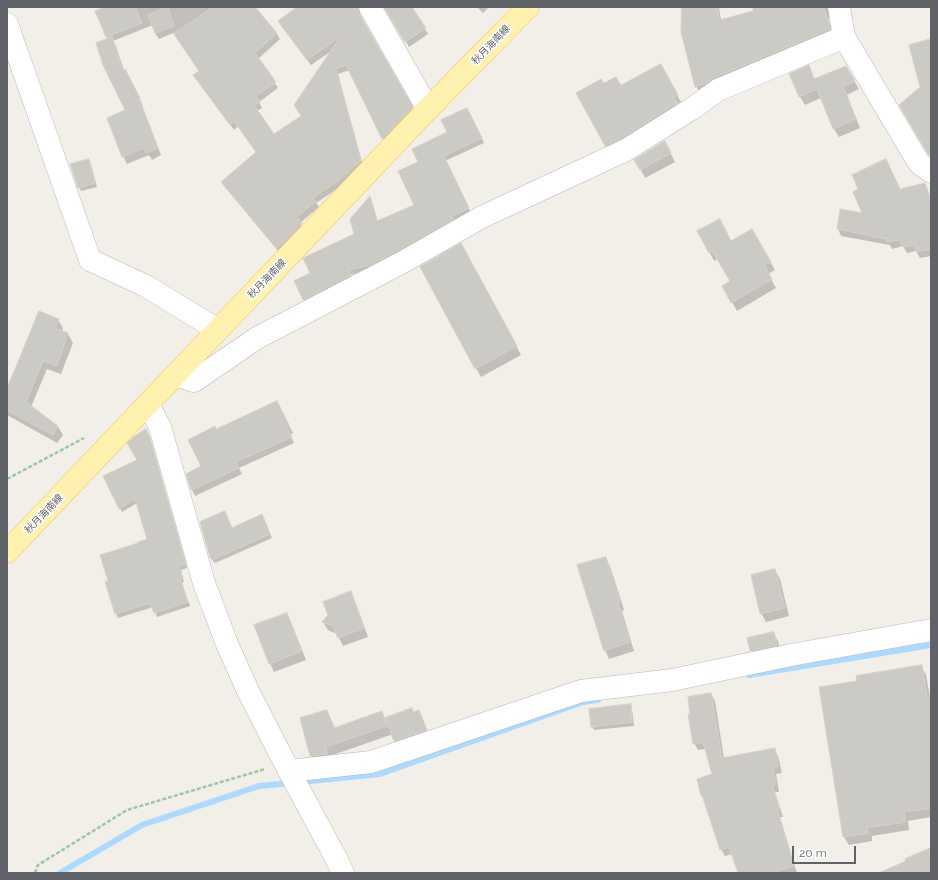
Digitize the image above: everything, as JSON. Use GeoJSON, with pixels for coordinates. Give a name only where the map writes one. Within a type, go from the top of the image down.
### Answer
{"type":"FeatureCollection","features":[{"type":"Feature","properties":{"kind":"main road","name":"秋月海南線"},"geometry":{"type":"LineString","coordinates":[[7,552],[428,109],[528,7]]}},
{"type":"Feature","properties":{"kind":"street"},"geometry":{"type":"LineString","coordinates":[[370,7],[428,109]]}},
{"type":"Feature","properties":{"kind":"street"},"geometry":{"type":"LineString","coordinates":[[839,7],[844,37],[919,163],[931,172]]}},
{"type":"Feature","properties":{"kind":"street"},"geometry":{"type":"LineString","coordinates":[[7,24],[90,260],[146,286],[218,330]]}},
{"type":"Feature","properties":{"kind":"street"},"geometry":{"type":"LineString","coordinates":[[176,375],[194,381],[257,338],[403,262],[482,217],[626,150],[693,108],[718,90],[844,37]]}},
{"type":"Feature","properties":{"kind":"street"},"geometry":{"type":"LineString","coordinates":[[148,404],[160,427],[204,583],[227,644],[249,693],[343,873]]}},
{"type":"Feature","properties":{"kind":"street"},"geometry":{"type":"LineString","coordinates":[[287,767],[371,762],[581,691],[672,680],[792,655],[931,630]]}},
{"type":"Feature","properties":{"kind":"path"},"geometry":{"type":"LineString","coordinates":[[7,479],[85,438]]}},
{"type":"Feature","properties":{"kind":"path"},"geometry":{"type":"LineString","coordinates":[[36,873],[38,865],[127,810],[225,782],[287,767]]}},
{"type":"Feature","properties":{"kind":"building"},"geometry":{"type":"Polygon","coordinates":[[[106,7],[135,7],[142,23],[106,37],[95,11],[106,7]]]}},
{"type":"Feature","properties":{"kind":"building"},"geometry":{"type":"Polygon","coordinates":[[[168,7],[174,26],[155,33],[148,15],[168,7]]]}},
{"type":"Feature","properties":{"kind":"building"},"geometry":{"type":"Polygon","coordinates":[[[213,7],[255,7],[277,33],[255,53],[276,82],[256,96],[260,102],[254,105],[274,134],[301,116],[294,105],[341,36],[307,60],[278,21],[297,7],[358,7],[359,13],[413,107],[382,139],[346,65],[336,69],[361,160],[340,179],[313,198],[316,201],[297,217],[302,223],[276,248],[221,182],[256,152],[234,121],[230,125],[193,75],[199,71],[174,34],[213,7]]]}},
{"type":"Feature","properties":{"kind":"building"},"geometry":{"type":"Polygon","coordinates":[[[384,7],[412,7],[426,28],[405,42],[384,7]]]}},
{"type":"Feature","properties":{"kind":"building"},"geometry":{"type":"Polygon","coordinates":[[[682,7],[717,7],[720,20],[753,11],[753,7],[823,7],[830,29],[695,87],[681,32],[682,7]]]}},
{"type":"Feature","properties":{"kind":"building"},"geometry":{"type":"Polygon","coordinates":[[[112,37],[123,70],[125,69],[140,98],[158,148],[146,153],[144,148],[122,157],[107,118],[125,110],[103,65],[96,43],[112,37]]]}},
{"type":"Feature","properties":{"kind":"building"},"geometry":{"type":"Polygon","coordinates":[[[931,39],[931,156],[928,154],[899,105],[919,88],[921,91],[909,45],[931,39]]]}},
{"type":"Feature","properties":{"kind":"building"},"geometry":{"type":"Polygon","coordinates":[[[661,64],[678,95],[674,97],[677,103],[620,139],[605,146],[576,93],[601,79],[604,83],[616,77],[621,85],[661,64]]]}},
{"type":"Feature","properties":{"kind":"building"},"geometry":{"type":"Polygon","coordinates":[[[809,65],[814,79],[846,66],[855,81],[843,86],[856,119],[833,129],[817,89],[799,97],[789,74],[809,65]]]}},
{"type":"Feature","properties":{"kind":"building"},"geometry":{"type":"Polygon","coordinates":[[[467,108],[482,138],[444,156],[469,208],[452,216],[453,219],[450,221],[370,265],[349,270],[351,275],[303,300],[294,281],[310,273],[303,258],[354,234],[350,219],[370,196],[377,221],[414,205],[398,171],[418,162],[412,149],[447,132],[441,120],[467,108]]]}},
{"type":"Feature","properties":{"kind":"building"},"geometry":{"type":"Polygon","coordinates":[[[665,141],[671,153],[640,170],[634,160],[665,141]]]}},
{"type":"Feature","properties":{"kind":"building"},"geometry":{"type":"Polygon","coordinates":[[[89,159],[95,183],[78,188],[70,164],[89,159]]]}},
{"type":"Feature","properties":{"kind":"building"},"geometry":{"type":"Polygon","coordinates":[[[886,159],[900,189],[925,183],[931,202],[931,249],[916,252],[914,245],[903,247],[900,240],[887,242],[886,239],[837,229],[840,209],[862,213],[853,192],[858,189],[852,175],[886,159]]]}},
{"type":"Feature","properties":{"kind":"building"},"geometry":{"type":"Polygon","coordinates":[[[720,219],[731,241],[752,229],[771,262],[764,265],[772,279],[731,303],[722,286],[730,281],[712,251],[709,253],[697,231],[720,219]]]}},
{"type":"Feature","properties":{"kind":"building"},"geometry":{"type":"Polygon","coordinates":[[[461,243],[517,346],[475,369],[420,267],[461,243]]]}},
{"type":"Feature","properties":{"kind":"building"},"geometry":{"type":"Polygon","coordinates":[[[39,311],[59,319],[55,328],[68,333],[57,366],[43,361],[26,402],[58,426],[53,435],[7,410],[7,388],[39,311]]]}},
{"type":"Feature","properties":{"kind":"building"},"geometry":{"type":"Polygon","coordinates":[[[277,401],[290,427],[287,428],[292,437],[236,462],[239,468],[191,490],[186,474],[201,466],[188,440],[215,426],[216,429],[277,401]]]}},
{"type":"Feature","properties":{"kind":"building"},"geometry":{"type":"Polygon","coordinates":[[[146,429],[150,438],[186,564],[179,566],[182,578],[180,578],[188,602],[154,613],[150,603],[115,614],[105,582],[108,581],[100,555],[147,539],[135,499],[119,509],[103,476],[137,460],[127,443],[146,429]]]}},
{"type":"Feature","properties":{"kind":"building"},"geometry":{"type":"Polygon","coordinates":[[[225,511],[232,528],[262,514],[270,534],[212,560],[200,522],[225,511]]]}},
{"type":"Feature","properties":{"kind":"building"},"geometry":{"type":"Polygon","coordinates":[[[606,557],[620,602],[618,602],[630,642],[604,651],[577,565],[606,557]]]}},
{"type":"Feature","properties":{"kind":"building"},"geometry":{"type":"Polygon","coordinates":[[[775,569],[785,608],[760,614],[751,575],[775,569]]]}},
{"type":"Feature","properties":{"kind":"building"},"geometry":{"type":"Polygon","coordinates":[[[351,591],[364,628],[338,638],[333,626],[322,622],[328,615],[323,602],[351,591]]]}},
{"type":"Feature","properties":{"kind":"building"},"geometry":{"type":"Polygon","coordinates":[[[287,613],[302,651],[269,664],[254,625],[287,613]]]}},
{"type":"Feature","properties":{"kind":"building"},"geometry":{"type":"Polygon","coordinates":[[[774,632],[777,645],[750,651],[747,638],[774,632]]]}},
{"type":"Feature","properties":{"kind":"building"},"geometry":{"type":"Polygon","coordinates":[[[922,665],[927,696],[931,695],[931,808],[904,812],[905,822],[867,828],[868,833],[843,837],[819,687],[857,681],[856,676],[922,665]]]}},
{"type":"Feature","properties":{"kind":"building"},"geometry":{"type":"Polygon","coordinates":[[[711,693],[722,758],[775,748],[778,766],[773,767],[776,785],[772,785],[780,809],[777,810],[794,866],[772,873],[738,873],[729,847],[720,850],[702,795],[701,796],[697,779],[712,774],[703,742],[693,744],[688,714],[690,714],[688,697],[711,693]]]}},
{"type":"Feature","properties":{"kind":"building"},"geometry":{"type":"Polygon","coordinates":[[[631,704],[632,722],[591,727],[589,709],[631,704]]]}},
{"type":"Feature","properties":{"kind":"building"},"geometry":{"type":"Polygon","coordinates":[[[412,708],[413,712],[419,710],[427,730],[394,741],[385,718],[412,708]]]}},
{"type":"Feature","properties":{"kind":"building"},"geometry":{"type":"Polygon","coordinates":[[[327,710],[334,728],[382,711],[387,726],[326,747],[327,754],[310,756],[300,718],[327,710]]]}},
{"type":"Feature","properties":{"kind":"building"},"geometry":{"type":"Polygon","coordinates":[[[931,848],[931,873],[879,873],[906,861],[905,859],[931,848]]]}},
{"type":"Feature","properties":{"kind":"waterway"},"geometry":{"type":"LineString","coordinates":[[749,675],[931,645]]}},
{"type":"Feature","properties":{"kind":"waterway"},"geometry":{"type":"LineString","coordinates":[[300,782],[380,774],[583,702],[598,700]]}},
{"type":"Feature","properties":{"kind":"waterway"},"geometry":{"type":"LineString","coordinates":[[60,873],[142,825],[259,786],[291,783]]}}]}
